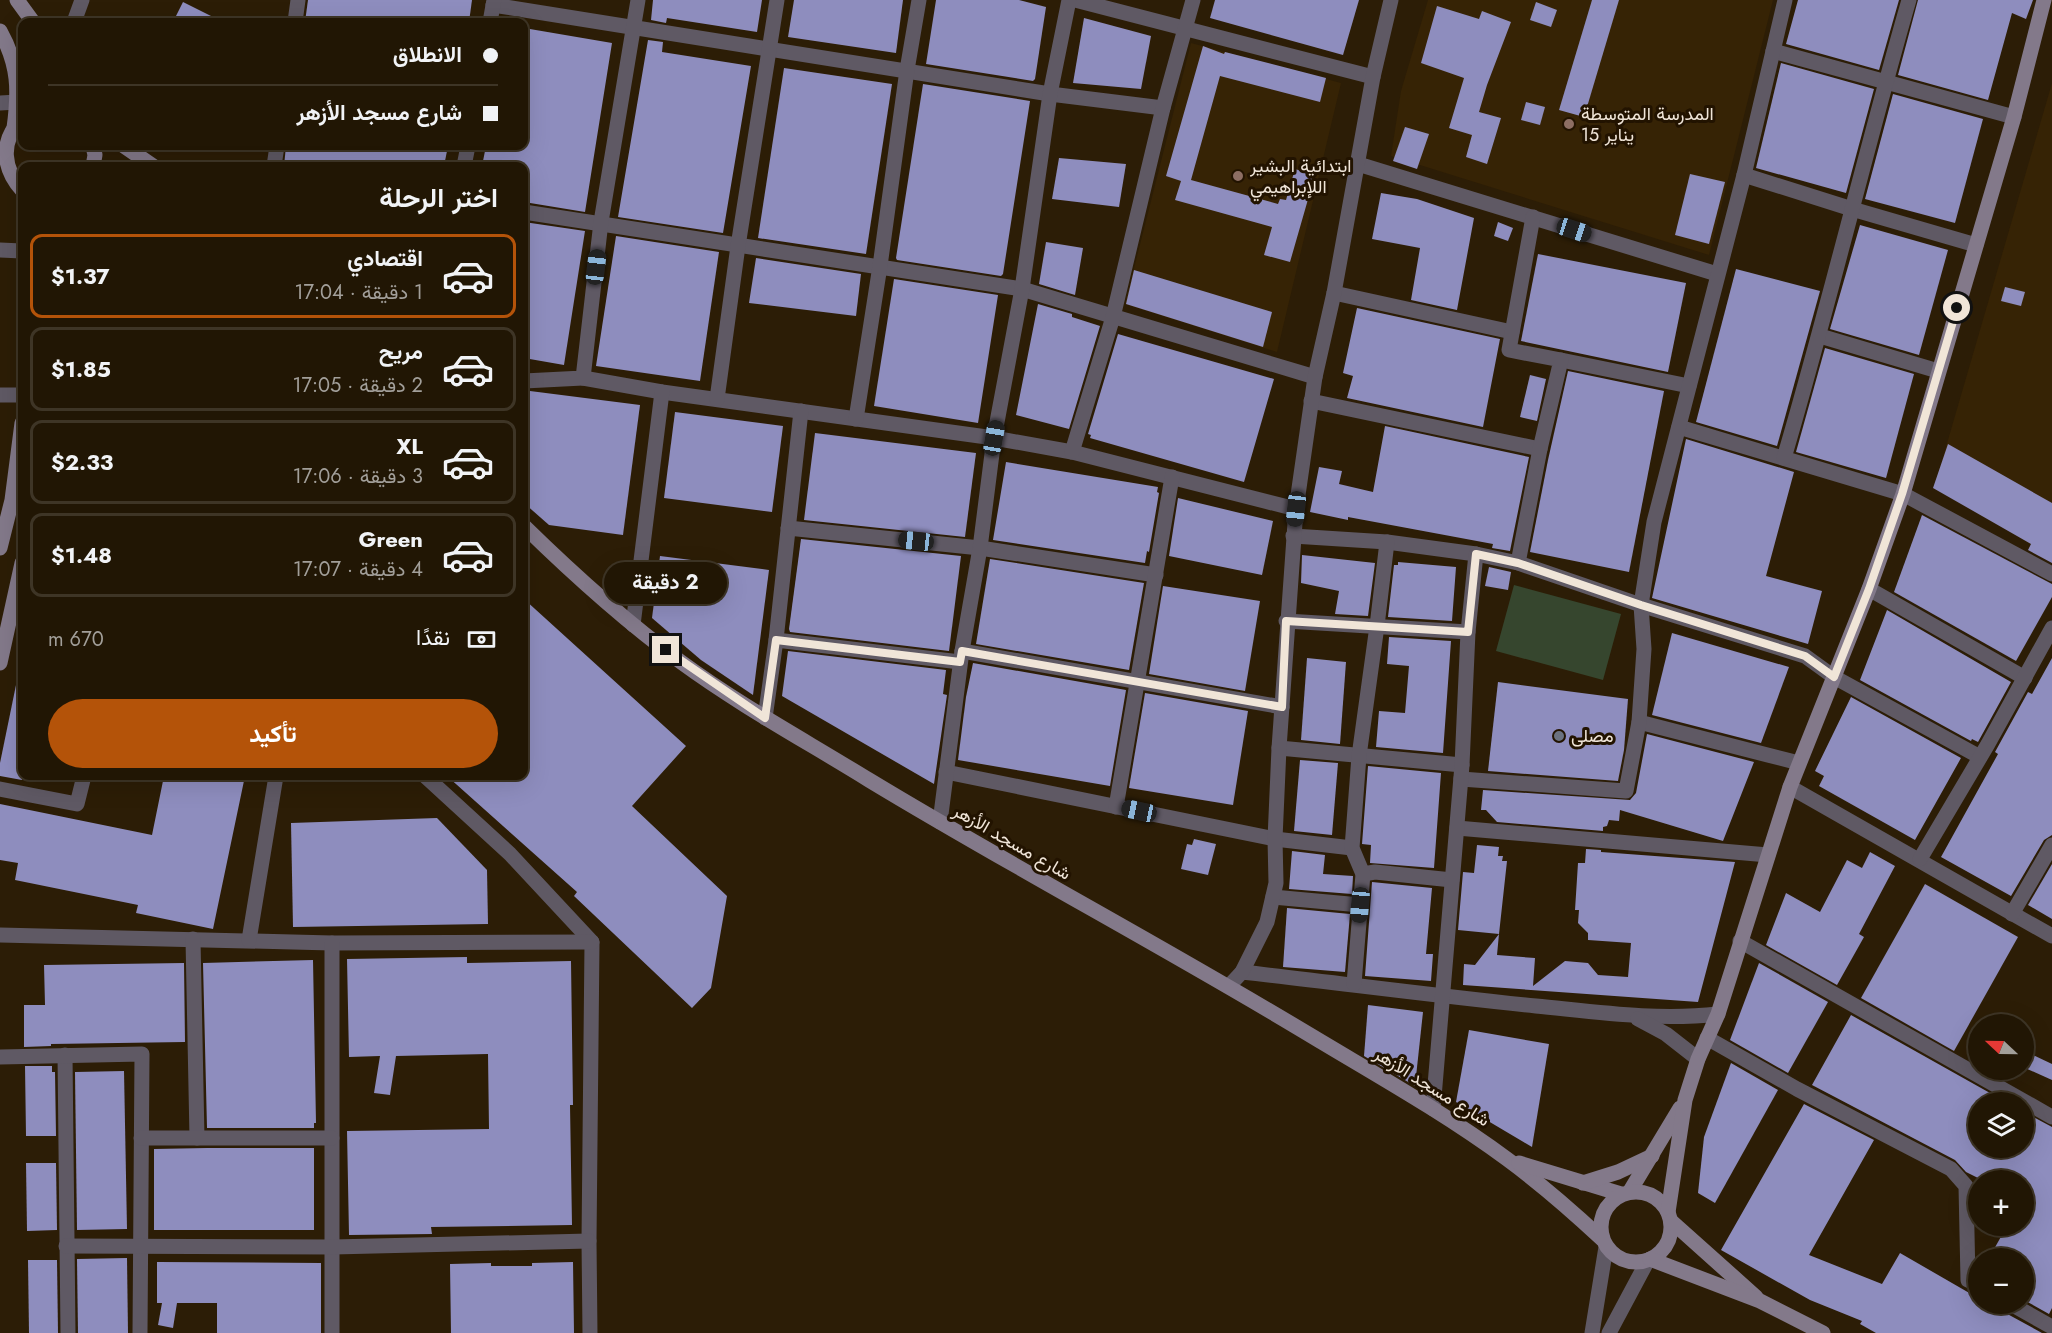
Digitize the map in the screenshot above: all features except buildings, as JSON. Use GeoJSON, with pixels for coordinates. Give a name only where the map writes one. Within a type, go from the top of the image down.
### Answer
{"type":"FeatureCollection","features":[{"type":"Feature","properties":{"kind":"street"},"geometry":{"type":"LineString","coordinates":[[17,0],[30,18]]}},
{"type":"Feature","properties":{"kind":"street"},"geometry":{"type":"LineString","coordinates":[[75,18],[82,0]]}},
{"type":"Feature","properties":{"kind":"street"},"geometry":{"type":"LineString","coordinates":[[296,18],[298,0]]}},
{"type":"Feature","properties":{"kind":"street"},"geometry":{"type":"LineString","coordinates":[[583,378],[601,222],[638,0]]}},
{"type":"Feature","properties":{"kind":"street"},"geometry":{"type":"LineString","coordinates":[[717,399],[738,246],[777,0]]}},
{"type":"Feature","properties":{"kind":"street"},"geometry":{"type":"LineString","coordinates":[[856,419],[919,0]]}},
{"type":"Feature","properties":{"kind":"street"},"geometry":{"type":"LineString","coordinates":[[939,822],[994,438],[1022,289],[1050,94],[1069,0]]}},
{"type":"Feature","properties":{"kind":"street"},"geometry":{"type":"LineString","coordinates":[[1075,0],[1373,77]]}},
{"type":"Feature","properties":{"kind":"street"},"geometry":{"type":"LineString","coordinates":[[1072,452],[1113,317],[1163,108],[1193,0]]}},
{"type":"Feature","properties":{"kind":"street"},"geometry":{"type":"LineString","coordinates":[[1229,986],[1242,972],[1267,922],[1276,883],[1275,839],[1279,748],[1286,621],[1296,509],[1311,401],[1334,293],[1373,77],[1391,0]]}},
{"type":"Feature","properties":{"kind":"street"},"geometry":{"type":"LineString","coordinates":[[1279,748],[1359,756],[1461,772],[1626,791],[1639,722],[1644,649],[1641,605],[1654,522],[1744,175],[1785,0]]}},
{"type":"Feature","properties":{"kind":"street"},"geometry":{"type":"LineString","coordinates":[[1784,458],[1820,336],[1909,0]]}},
{"type":"Feature","properties":{"kind":"street"},"geometry":{"type":"LineString","coordinates":[[1604,1243],[1623,1260],[1633,1262],[1649,1259],[1667,1245],[1685,1100],[1698,1059],[1718,1014],[1790,787],[1869,589],[1902,494],[2014,117],[2044,0]]}},
{"type":"Feature","properties":{"kind":"street"},"geometry":{"type":"LineString","coordinates":[[491,18],[494,2],[632,28],[769,50],[1050,94],[1163,108]]}},
{"type":"Feature","properties":{"kind":"street"},"geometry":{"type":"LineString","coordinates":[[0,31],[10,49],[15,69],[18,124],[8,140],[5,154],[7,168],[18,185]]}},
{"type":"Feature","properties":{"kind":"street"},"geometry":{"type":"LineString","coordinates":[[1773,51],[2014,117]]}},
{"type":"Feature","properties":{"kind":"street"},"geometry":{"type":"LineString","coordinates":[[0,103],[17,102]]}},
{"type":"Feature","properties":{"kind":"street"},"geometry":{"type":"LineString","coordinates":[[130,150],[147,162]]}},
{"type":"Feature","properties":{"kind":"street"},"geometry":{"type":"LineString","coordinates":[[1358,164],[1717,274]]}},
{"type":"Feature","properties":{"kind":"street"},"geometry":{"type":"LineString","coordinates":[[1744,175],[1976,245]]}},
{"type":"Feature","properties":{"kind":"street"},"geometry":{"type":"LineString","coordinates":[[528,213],[1022,289],[1316,376]]}},
{"type":"Feature","properties":{"kind":"street"},"geometry":{"type":"LineString","coordinates":[[1533,217],[1509,350],[1689,386]]}},
{"type":"Feature","properties":{"kind":"street"},"geometry":{"type":"LineString","coordinates":[[0,250],[18,251]]}},
{"type":"Feature","properties":{"kind":"street"},"geometry":{"type":"LineString","coordinates":[[1334,293],[1512,332]]}},
{"type":"Feature","properties":{"kind":"street"},"geometry":{"type":"LineString","coordinates":[[1820,336],[1938,371]]}},
{"type":"Feature","properties":{"kind":"street"},"geometry":{"type":"LineString","coordinates":[[1518,563],[1540,448],[1562,360]]}},
{"type":"Feature","properties":{"kind":"street"},"geometry":{"type":"LineString","coordinates":[[528,381],[583,378],[662,392],[994,438],[1072,452],[1296,509]]}},
{"type":"Feature","properties":{"kind":"street"},"geometry":{"type":"LineString","coordinates":[[633,625],[662,392]]}},
{"type":"Feature","properties":{"kind":"street"},"geometry":{"type":"LineString","coordinates":[[0,395],[18,395]]}},
{"type":"Feature","properties":{"kind":"street"},"geometry":{"type":"LineString","coordinates":[[1311,401],[1540,448]]}},
{"type":"Feature","properties":{"kind":"street"},"geometry":{"type":"LineString","coordinates":[[765,718],[776,640],[801,411]]}},
{"type":"Feature","properties":{"kind":"street"},"geometry":{"type":"LineString","coordinates":[[1680,427],[1902,494],[2052,574]]}},
{"type":"Feature","properties":{"kind":"street"},"geometry":{"type":"LineString","coordinates":[[0,548],[2,529],[12,500],[18,454]]}},
{"type":"Feature","properties":{"kind":"street"},"geometry":{"type":"LineString","coordinates":[[1116,807],[1172,477]]}},
{"type":"Feature","properties":{"kind":"street"},"geometry":{"type":"LineString","coordinates":[[788,528],[980,548],[1156,575]]}},
{"type":"Feature","properties":{"kind":"street","name":"شارع مسجد الأزهر"},"geometry":{"type":"LineString","coordinates":[[528,530],[633,625],[682,663],[765,718],[939,822],[1229,986],[1433,1109],[1547,1190],[1604,1243]]}},
{"type":"Feature","properties":{"kind":"street"},"geometry":{"type":"LineString","coordinates":[[1293,536],[1387,542],[1476,554],[1518,563],[1641,605],[1805,656],[1834,677],[1980,757]]}},
{"type":"Feature","properties":{"kind":"street"},"geometry":{"type":"LineString","coordinates":[[1354,984],[1363,874],[1352,848],[1359,756],[1387,542]]}},
{"type":"Feature","properties":{"kind":"street"},"geometry":{"type":"LineString","coordinates":[[1433,1109],[1461,772],[1468,632],[1476,554]]}},
{"type":"Feature","properties":{"kind":"street"},"geometry":{"type":"LineString","coordinates":[[1869,589],[2025,678]]}},
{"type":"Feature","properties":{"kind":"street"},"geometry":{"type":"LineString","coordinates":[[0,663],[18,601]]}},
{"type":"Feature","properties":{"kind":"street"},"geometry":{"type":"LineString","coordinates":[[1286,621],[1468,632]]}},
{"type":"Feature","properties":{"kind":"street"},"geometry":{"type":"LineString","coordinates":[[1920,859],[2052,628]]}},
{"type":"Feature","properties":{"kind":"street"},"geometry":{"type":"LineString","coordinates":[[776,640],[961,656],[1138,682],[1282,707]]}},
{"type":"Feature","properties":{"kind":"street"},"geometry":{"type":"LineString","coordinates":[[1639,722],[1799,763]]}},
{"type":"Feature","properties":{"kind":"street"},"geometry":{"type":"LineString","coordinates":[[946,772],[1275,839],[1352,848]]}},
{"type":"Feature","properties":{"kind":"street"},"geometry":{"type":"LineString","coordinates":[[0,789],[77,804],[83,780]]}},
{"type":"Feature","properties":{"kind":"street"},"geometry":{"type":"LineString","coordinates":[[249,940],[275,780]]}},
{"type":"Feature","properties":{"kind":"street"},"geometry":{"type":"LineString","coordinates":[[429,780],[510,854],[592,942],[590,1333]]}},
{"type":"Feature","properties":{"kind":"street"},"geometry":{"type":"LineString","coordinates":[[1790,787],[2052,936]]}},
{"type":"Feature","properties":{"kind":"street"},"geometry":{"type":"LineString","coordinates":[[1456,828],[1768,855]]}},
{"type":"Feature","properties":{"kind":"street"},"geometry":{"type":"LineString","coordinates":[[2012,914],[2052,845]]}},
{"type":"Feature","properties":{"kind":"street"},"geometry":{"type":"LineString","coordinates":[[1363,874],[1375,872],[1452,880]]}},
{"type":"Feature","properties":{"kind":"street"},"geometry":{"type":"LineString","coordinates":[[1273,897],[1360,905]]}},
{"type":"Feature","properties":{"kind":"street"},"geometry":{"type":"LineString","coordinates":[[0,934],[332,943],[592,942]]}},
{"type":"Feature","properties":{"kind":"street"},"geometry":{"type":"LineString","coordinates":[[194,939],[196,1138]]}},
{"type":"Feature","properties":{"kind":"street"},"geometry":{"type":"LineString","coordinates":[[1740,942],[2052,1117]]}},
{"type":"Feature","properties":{"kind":"street"},"geometry":{"type":"LineString","coordinates":[[332,943],[332,1333]]}},
{"type":"Feature","properties":{"kind":"street"},"geometry":{"type":"LineString","coordinates":[[1242,972],[1630,1016],[1674,1018],[1718,1014]]}},
{"type":"Feature","properties":{"kind":"street"},"geometry":{"type":"LineString","coordinates":[[1630,1016],[1666,1034],[1698,1059]]}},
{"type":"Feature","properties":{"kind":"street"},"geometry":{"type":"LineString","coordinates":[[1707,1038],[1797,1089],[1951,1169],[1966,1186],[1968,1280]]}},
{"type":"Feature","properties":{"kind":"street"},"geometry":{"type":"LineString","coordinates":[[0,1058],[142,1054],[140,1333]]}},
{"type":"Feature","properties":{"kind":"street"},"geometry":{"type":"LineString","coordinates":[[65,1055],[68,1333]]}},
{"type":"Feature","properties":{"kind":"street"},"geometry":{"type":"LineString","coordinates":[[1626,1193],[1652,1156],[1685,1100]]}},
{"type":"Feature","properties":{"kind":"street"},"geometry":{"type":"LineString","coordinates":[[141,1138],[332,1138]]}},
{"type":"Feature","properties":{"kind":"street"},"geometry":{"type":"LineString","coordinates":[[1583,1183],[1618,1172],[1652,1156]]}},
{"type":"Feature","properties":{"kind":"street","name":"شارع مسجد الأزهر"},"geometry":{"type":"LineString","coordinates":[[1505,1158],[1583,1183],[1626,1193]]}},
{"type":"Feature","properties":{"kind":"street"},"geometry":{"type":"LineString","coordinates":[[1592,1333],[1604,1243],[1601,1221],[1603,1213],[1613,1199],[1626,1193],[1650,1194],[1659,1199],[1670,1216],[1760,1301]]}},
{"type":"Feature","properties":{"kind":"street"},"geometry":{"type":"LineString","coordinates":[[66,1246],[333,1247],[589,1241]]}},
{"type":"Feature","properties":{"kind":"street"},"geometry":{"type":"LineString","coordinates":[[1649,1259],[1760,1301],[1823,1333]]}},
{"type":"Feature","properties":{"kind":"street"},"geometry":{"type":"LineString","coordinates":[[1609,1333],[1649,1259]]}},
{"type":"Feature","properties":{"kind":"street"},"geometry":{"type":"LineString","coordinates":[[2029,1314],[2052,1327]]}},
{"type":"Feature","properties":{"kind":"shaded area","name":"المدرسة المتوسطة 15 يناير"},"geometry":{"type":"Polygon","coordinates":[[[1428,0],[1773,0],[1709,255],[1391,156],[1401,91],[1428,0]]]}},
{"type":"Feature","properties":{"kind":"shaded area","name":"ابتدائية البشير اللإبراهيمي"},"geometry":{"type":"Polygon","coordinates":[[[1191,43],[1341,83],[1277,352],[1125,304],[1191,43]]]}},
{"type":"Feature","properties":{"kind":"shaded area"},"geometry":{"type":"Polygon","coordinates":[[[2052,83],[2052,556],[1934,488],[2052,83]]]}},
{"type":"Feature","properties":{"kind":"green space"},"geometry":{"type":"Polygon","coordinates":[[[1514,585],[1621,614],[1603,680],[1496,651],[1514,585]]]}},
{"type":"Feature","properties":{"kind":"place","name":"المدرسة المتوسطة 15 يناير"},"geometry":{"type":"Point","coordinates":[1569,124]}},
{"type":"Feature","properties":{"kind":"place","name":"ابتدائية البشير اللإبراهيمي"},"geometry":{"type":"Point","coordinates":[1238,176]}},
{"type":"Feature","properties":{"kind":"place","name":"مصلى"},"geometry":{"type":"Point","coordinates":[1559,736]}},
{"type":"Feature","properties":{"kind":"route"},"geometry":{"type":"LineString","coordinates":[[666,650],[765,718],[776,640],[960,662],[962,651],[1282,707],[1286,621],[1468,632],[1476,554],[1518,563],[1641,605],[1805,656],[1834,677],[1869,589],[1902,494],[1957,308]]}}]}
